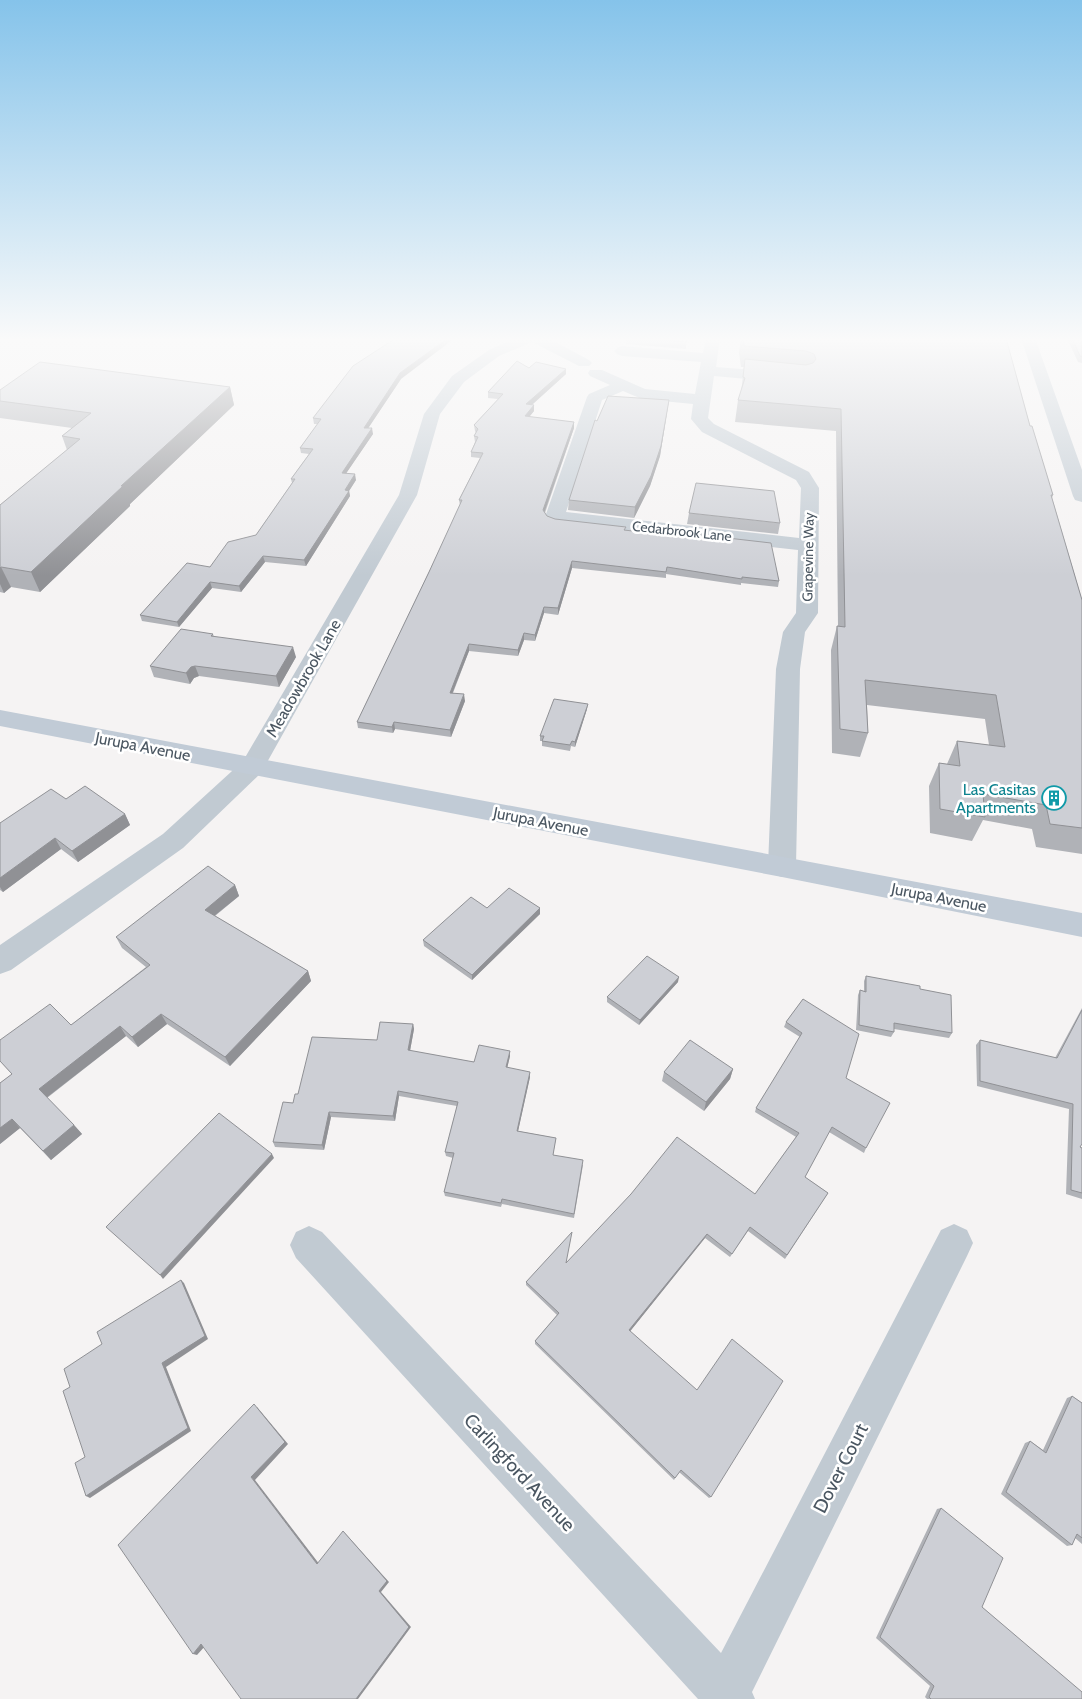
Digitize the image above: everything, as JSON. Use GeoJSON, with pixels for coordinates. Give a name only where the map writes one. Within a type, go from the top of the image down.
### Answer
{"type":"FeatureCollection","features":[{"type":"Feature","properties":{"kind":"main road","name":"Jurupa Avenue"},"geometry":{"type":"LineString","coordinates":[[0,718],[782,866],[1082,925]]}},
{"type":"Feature","properties":{"kind":"street","name":"Meadowbrook Lane"},"geometry":{"type":"LineString","coordinates":[[0,961],[173,841],[252,767],[408,495],[431,417]]}},
{"type":"Feature","properties":{"kind":"street","name":"Cedarbrook Lane"},"geometry":{"type":"LineString","coordinates":[[588,417],[555,517],[808,545]]}},
{"type":"Feature","properties":{"kind":"street","name":"Grapevine Way"},"geometry":{"type":"LineString","coordinates":[[698,417],[708,428],[803,476],[810,488],[807,613],[794,632],[788,669],[782,866]]}},
{"type":"Feature","properties":{"kind":"street"},"geometry":{"type":"LineString","coordinates":[[1055,417],[1082,496]]}},
{"type":"Feature","properties":{"kind":"street","name":"Dover Court"},"geometry":{"type":"LineString","coordinates":[[729,1696],[954,1243]]}},
{"type":"Feature","properties":{"kind":"street","name":"Carlingford Avenue"},"geometry":{"type":"LineString","coordinates":[[309,1245],[729,1696]]}},
{"type":"Feature","properties":{"kind":"building"},"geometry":{"type":"Polygon","coordinates":[[[86,417],[197,417],[31,572],[0,568],[0,505],[80,439],[62,436],[86,417]]]}},
{"type":"Feature","properties":{"kind":"building"},"geometry":{"type":"Polygon","coordinates":[[[371,417],[364,428],[372,428],[342,473],[355,474],[345,490],[349,491],[304,560],[263,556],[239,586],[210,582],[177,622],[140,615],[187,563],[210,567],[228,542],[256,535],[295,479],[291,479],[313,449],[300,448],[321,419],[313,418],[371,417]]]}},
{"type":"Feature","properties":{"kind":"building"},"geometry":{"type":"Polygon","coordinates":[[[481,417],[536,417],[574,422],[543,510],[547,516],[555,519],[626,527],[624,530],[683,537],[684,533],[771,543],[779,581],[742,577],[742,579],[667,567],[666,572],[572,561],[558,608],[544,607],[535,635],[524,633],[518,650],[469,644],[450,693],[464,694],[450,730],[394,722],[392,727],[357,722],[462,500],[459,500],[483,453],[471,452],[478,437],[474,436],[478,429],[474,425],[481,417]]]}},
{"type":"Feature","properties":{"kind":"building"},"geometry":{"type":"Polygon","coordinates":[[[599,417],[666,417],[661,446],[651,476],[635,507],[569,500],[595,420],[597,421],[599,417]]]}},
{"type":"Feature","properties":{"kind":"building"},"geometry":{"type":"Polygon","coordinates":[[[841,417],[1028,417],[1053,495],[1051,495],[1082,600],[1082,828],[1050,824],[1046,805],[983,794],[985,817],[940,809],[939,763],[960,766],[957,741],[1005,747],[996,695],[865,680],[868,733],[840,729],[837,626],[845,627],[841,417]]]}},
{"type":"Feature","properties":{"kind":"building"},"geometry":{"type":"Polygon","coordinates":[[[696,483],[774,491],[780,523],[689,513],[696,483]]]}},
{"type":"Feature","properties":{"kind":"building"},"geometry":{"type":"Polygon","coordinates":[[[181,629],[213,634],[211,636],[293,647],[276,676],[195,666],[191,667],[186,673],[150,666],[181,629]]]}},
{"type":"Feature","properties":{"kind":"building"},"geometry":{"type":"Polygon","coordinates":[[[554,699],[588,704],[575,742],[572,741],[570,745],[542,741],[544,736],[540,736],[554,699]]]}},
{"type":"Feature","properties":{"kind":"building"},"geometry":{"type":"Polygon","coordinates":[[[85,786],[125,814],[72,851],[55,838],[0,878],[0,823],[51,789],[66,799],[85,786]]]}},
{"type":"Feature","properties":{"kind":"building"},"geometry":{"type":"Polygon","coordinates":[[[208,866],[235,885],[205,910],[308,971],[225,1057],[161,1014],[132,1037],[120,1026],[39,1089],[74,1125],[43,1151],[12,1119],[0,1128],[0,1083],[12,1074],[0,1061],[0,1040],[50,1004],[71,1025],[150,965],[116,937],[208,866]]]}},
{"type":"Feature","properties":{"kind":"building"},"geometry":{"type":"Polygon","coordinates":[[[509,888],[540,908],[472,975],[423,940],[471,897],[487,908],[509,888]]]}},
{"type":"Feature","properties":{"kind":"building"},"geometry":{"type":"Polygon","coordinates":[[[647,956],[679,977],[640,1020],[607,997],[647,956]]]}},
{"type":"Feature","properties":{"kind":"building"},"geometry":{"type":"Polygon","coordinates":[[[866,976],[920,986],[920,989],[951,995],[952,1033],[894,1023],[894,1032],[859,1025],[860,990],[866,992],[866,976]]]}},
{"type":"Feature","properties":{"kind":"building"},"geometry":{"type":"Polygon","coordinates":[[[803,999],[859,1034],[846,1078],[890,1103],[866,1148],[832,1127],[805,1177],[828,1193],[787,1255],[750,1227],[732,1254],[707,1234],[629,1330],[697,1390],[732,1339],[783,1381],[711,1497],[681,1470],[675,1478],[535,1341],[559,1313],[526,1282],[572,1232],[566,1263],[631,1194],[677,1137],[755,1194],[799,1133],[756,1108],[802,1033],[786,1022],[803,999]]]}},
{"type":"Feature","properties":{"kind":"building"},"geometry":{"type":"Polygon","coordinates":[[[1082,1010],[1082,1144],[1080,1147],[1082,1148],[1082,1193],[1071,1190],[1073,1104],[980,1081],[980,1040],[1057,1058],[1082,1010]]]}},
{"type":"Feature","properties":{"kind":"building"},"geometry":{"type":"Polygon","coordinates":[[[380,1022],[413,1024],[408,1050],[474,1062],[479,1045],[510,1051],[506,1067],[530,1072],[517,1131],[556,1138],[553,1155],[583,1160],[574,1214],[502,1199],[501,1203],[444,1192],[454,1153],[445,1152],[458,1102],[398,1091],[393,1116],[329,1112],[322,1145],[273,1142],[283,1102],[293,1103],[295,1094],[298,1094],[312,1037],[377,1040],[380,1022]]]}},
{"type":"Feature","properties":{"kind":"building"},"geometry":{"type":"Polygon","coordinates":[[[690,1040],[733,1069],[706,1102],[664,1072],[690,1040]]]}},
{"type":"Feature","properties":{"kind":"building"},"geometry":{"type":"Polygon","coordinates":[[[219,1113],[272,1154],[160,1275],[106,1227],[219,1113]]]}},
{"type":"Feature","properties":{"kind":"building"},"geometry":{"type":"Polygon","coordinates":[[[181,1280],[205,1336],[162,1363],[188,1428],[86,1496],[75,1463],[85,1457],[63,1391],[70,1387],[64,1369],[102,1344],[97,1332],[181,1280]]]}},
{"type":"Feature","properties":{"kind":"building"},"geometry":{"type":"Polygon","coordinates":[[[1072,1396],[1082,1403],[1082,1538],[1077,1534],[1072,1545],[1006,1492],[1030,1441],[1046,1453],[1072,1396]]]}},
{"type":"Feature","properties":{"kind":"building"},"geometry":{"type":"Polygon","coordinates":[[[254,1404],[285,1442],[251,1477],[317,1564],[343,1531],[387,1581],[379,1591],[409,1627],[356,1699],[241,1699],[201,1644],[193,1654],[118,1545],[254,1404]]]}},
{"type":"Feature","properties":{"kind":"building"},"geometry":{"type":"Polygon","coordinates":[[[941,1508],[1003,1558],[982,1607],[1082,1692],[1082,1699],[931,1699],[929,1697],[934,1686],[880,1637],[941,1508]]]}},
{"type":"Feature","properties":{"kind":"place","name":"Las Casitas Apartments"},"geometry":{"type":"Point","coordinates":[1054,798]}}]}
